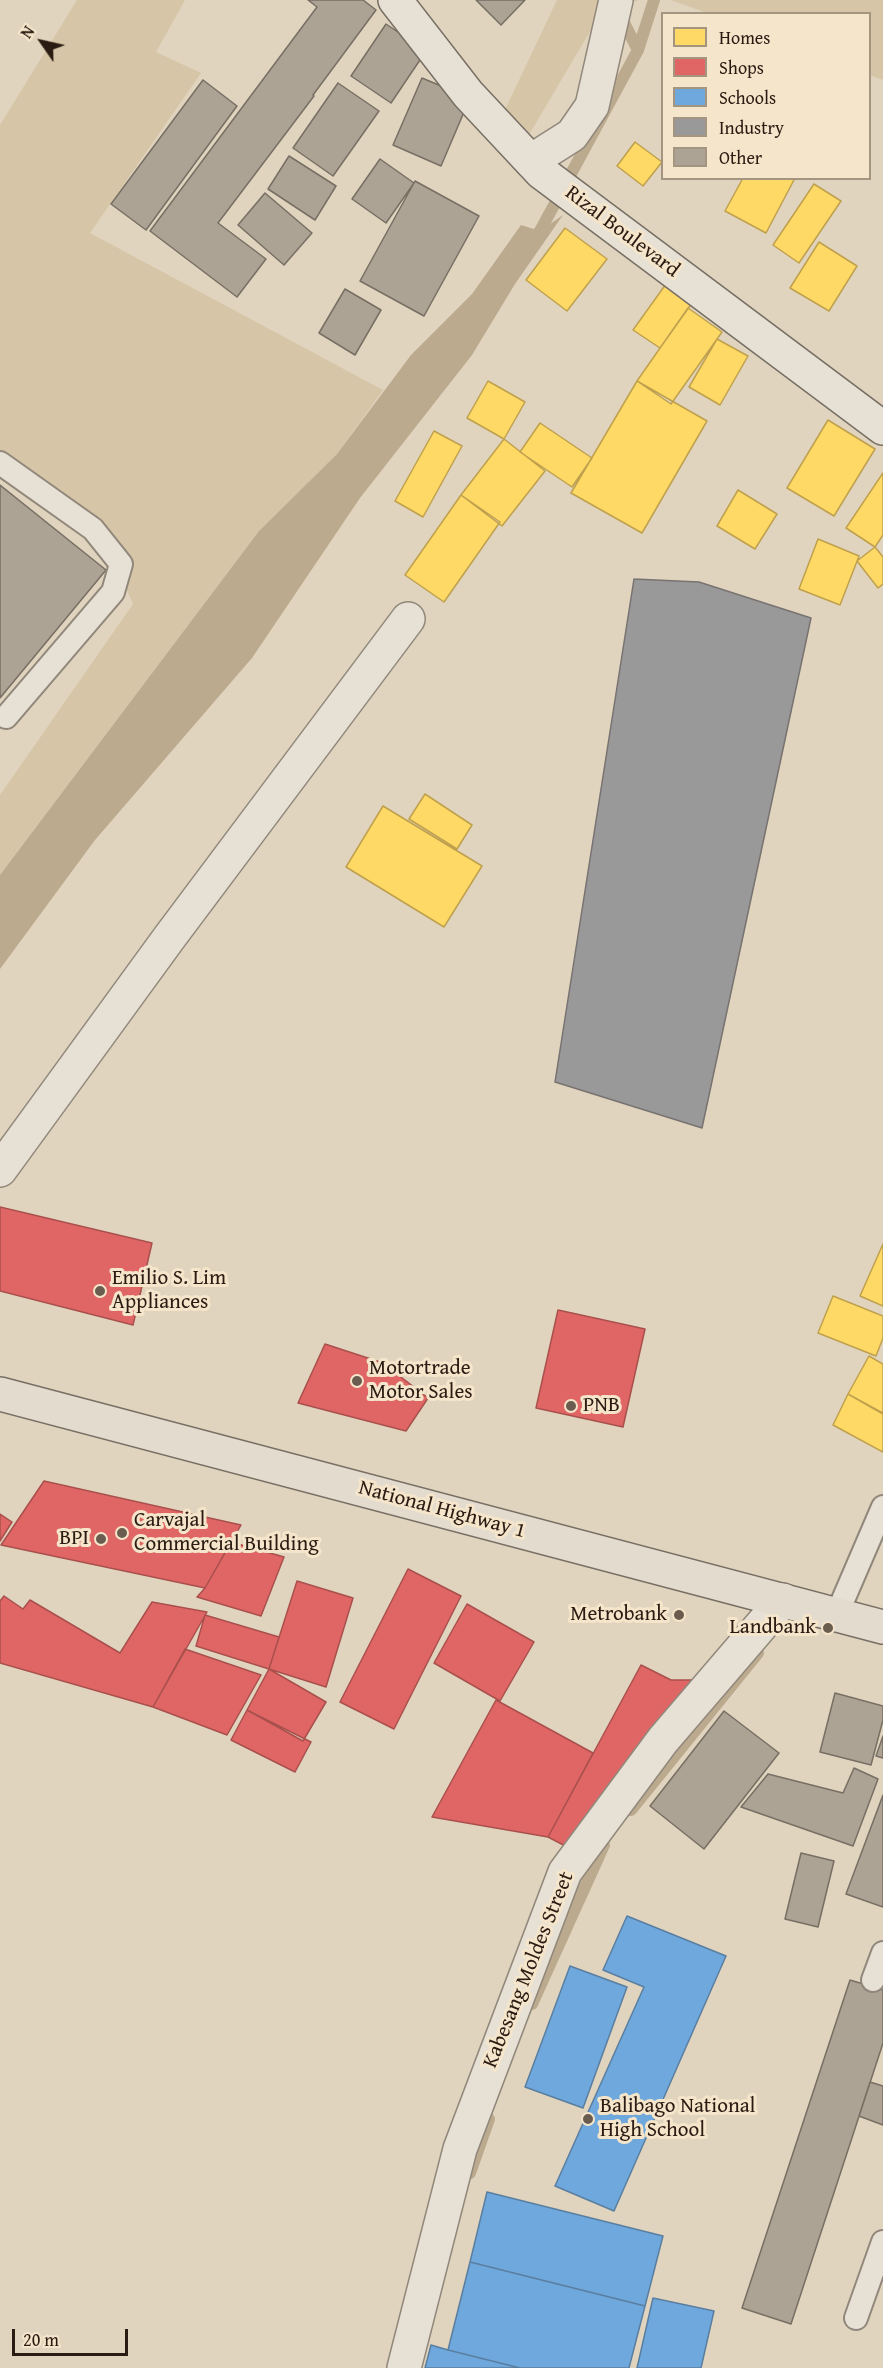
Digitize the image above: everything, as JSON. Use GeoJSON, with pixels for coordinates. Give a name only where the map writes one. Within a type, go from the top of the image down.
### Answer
{"type":"FeatureCollection","features":[{"type":"Feature","properties":{"kind":"highway","name":"National Highway 1"},"geometry":{"type":"LineString","coordinates":[[0,1394],[883,1627]]}},
{"type":"Feature","properties":{"kind":"street","name":"Rizal Boulevard"},"geometry":{"type":"LineString","coordinates":[[395,0],[468,94],[536,167],[883,428]]}},
{"type":"Feature","properties":{"kind":"street"},"geometry":{"type":"LineString","coordinates":[[536,167],[572,135],[584,119],[594,99],[616,0]]}},
{"type":"Feature","properties":{"kind":"street"},"geometry":{"type":"LineString","coordinates":[[0,1170],[169,938],[408,619]]}},
{"type":"Feature","properties":{"kind":"street","name":"Kabesang Moldes Street"},"geometry":{"type":"LineString","coordinates":[[405,2368],[460,2149],[565,1872],[663,1740],[783,1600]]}},
{"type":"Feature","properties":{"kind":"lane"},"geometry":{"type":"LineString","coordinates":[[0,463],[93,528],[121,564],[113,592],[6,717]]}},
{"type":"Feature","properties":{"kind":"lane"},"geometry":{"type":"LineString","coordinates":[[837,1614],[883,1507]]}},
{"type":"Feature","properties":{"kind":"lane"},"geometry":{"type":"LineString","coordinates":[[873,1980],[883,1953]]}},
{"type":"Feature","properties":{"kind":"lane"},"geometry":{"type":"LineString","coordinates":[[856,2318],[883,2242]]}},
{"type":"Feature","properties":{"kind":"shaded area"},"geometry":{"type":"Polygon","coordinates":[[[77,0],[185,0],[156,52],[201,73],[90,233],[383,390],[337,454],[259,531],[0,875],[0,795],[133,604],[105,538],[0,472],[0,125],[77,0]]]}},
{"type":"Feature","properties":{"kind":"shaded area"},"geometry":{"type":"Polygon","coordinates":[[[557,0],[639,0],[601,13],[527,138],[503,114],[557,0]]]}},
{"type":"Feature","properties":{"kind":"shaded area"},"geometry":{"type":"Polygon","coordinates":[[[671,0],[883,0],[883,80],[871,75],[871,12],[704,12],[671,0]]]}},
{"type":"Feature","properties":{"kind":"shaded area"},"geometry":{"type":"Polygon","coordinates":[[[563,215],[515,284],[472,355],[360,498],[252,658],[95,840],[0,969],[0,875],[259,531],[337,454],[411,355],[472,294],[521,225],[540,231],[563,215]]]}},
{"type":"Feature","properties":{"kind":"building: Homes"},"geometry":{"type":"Polygon","coordinates":[[[635,142],[661,161],[643,186],[617,166],[635,142]]]}},
{"type":"Feature","properties":{"kind":"building: Homes"},"geometry":{"type":"Polygon","coordinates":[[[742,180],[794,180],[766,233],[725,211],[742,180]]]}},
{"type":"Feature","properties":{"kind":"building: Homes"},"geometry":{"type":"Polygon","coordinates":[[[814,184],[841,201],[799,263],[773,245],[814,184]]]}},
{"type":"Feature","properties":{"kind":"building: Homes"},"geometry":{"type":"Polygon","coordinates":[[[565,228],[607,259],[567,311],[526,280],[565,228]]]}},
{"type":"Feature","properties":{"kind":"building: Homes"},"geometry":{"type":"Polygon","coordinates":[[[819,242],[857,266],[829,311],[790,288],[819,242]]]}},
{"type":"Feature","properties":{"kind":"building: Homes"},"geometry":{"type":"Polygon","coordinates":[[[666,284],[692,303],[660,348],[633,330],[666,284]]]}},
{"type":"Feature","properties":{"kind":"building: Homes"},"geometry":{"type":"Polygon","coordinates":[[[688,308],[722,332],[671,404],[637,381],[688,308]]]}},
{"type":"Feature","properties":{"kind":"building: Homes"},"geometry":{"type":"Polygon","coordinates":[[[717,339],[748,356],[720,405],[689,387],[717,339]]]}},
{"type":"Feature","properties":{"kind":"building: Homes"},"geometry":{"type":"Polygon","coordinates":[[[488,381],[525,402],[504,439],[467,418],[488,381]]]}},
{"type":"Feature","properties":{"kind":"building: Homes"},"geometry":{"type":"Polygon","coordinates":[[[637,381],[707,421],[642,533],[571,493],[637,381]]]}},
{"type":"Feature","properties":{"kind":"building: Homes"},"geometry":{"type":"Polygon","coordinates":[[[828,420],[875,449],[834,516],[787,488],[828,420]]]}},
{"type":"Feature","properties":{"kind":"building: Homes"},"geometry":{"type":"Polygon","coordinates":[[[540,423],[592,458],[572,487],[520,452],[540,423]]]}},
{"type":"Feature","properties":{"kind":"building: Homes"},"geometry":{"type":"Polygon","coordinates":[[[434,431],[462,446],[423,517],[395,501],[434,431]]]}},
{"type":"Feature","properties":{"kind":"building: Homes"},"geometry":{"type":"Polygon","coordinates":[[[504,439],[545,471],[502,526],[461,495],[504,439]]]}},
{"type":"Feature","properties":{"kind":"building: Homes"},"geometry":{"type":"Polygon","coordinates":[[[883,473],[883,535],[875,547],[846,528],[883,473]]]}},
{"type":"Feature","properties":{"kind":"building: Homes"},"geometry":{"type":"Polygon","coordinates":[[[738,490],[777,514],[755,549],[717,526],[738,490]]]}},
{"type":"Feature","properties":{"kind":"building: Homes"},"geometry":{"type":"Polygon","coordinates":[[[461,495],[500,522],[444,602],[405,575],[461,495]]]}},
{"type":"Feature","properties":{"kind":"building: Homes"},"geometry":{"type":"Polygon","coordinates":[[[818,539],[859,556],[840,605],[799,589],[818,539]]]}},
{"type":"Feature","properties":{"kind":"building: Homes"},"geometry":{"type":"Polygon","coordinates":[[[875,547],[883,557],[883,584],[878,588],[857,561],[875,547]]]}},
{"type":"Feature","properties":{"kind":"building: Homes"},"geometry":{"type":"Polygon","coordinates":[[[425,794],[472,825],[457,849],[409,819],[425,794]]]}},
{"type":"Feature","properties":{"kind":"building: Homes"},"geometry":{"type":"Polygon","coordinates":[[[383,806],[482,866],[444,927],[346,867],[383,806]]]}},
{"type":"Feature","properties":{"kind":"building: Homes"},"geometry":{"type":"Polygon","coordinates":[[[883,1244],[883,1306],[860,1296],[883,1244]]]}},
{"type":"Feature","properties":{"kind":"building: Homes"},"geometry":{"type":"Polygon","coordinates":[[[833,1296],[883,1316],[883,1338],[876,1356],[818,1333],[833,1296]]]}},
{"type":"Feature","properties":{"kind":"building: Homes"},"geometry":{"type":"Polygon","coordinates":[[[869,1356],[883,1364],[883,1414],[848,1394],[869,1356]]]}},
{"type":"Feature","properties":{"kind":"building: Homes"},"geometry":{"type":"Polygon","coordinates":[[[848,1394],[883,1413],[883,1452],[833,1425],[848,1394]]]}},
{"type":"Feature","properties":{"kind":"building: Shops"},"geometry":{"type":"Polygon","coordinates":[[[0,1207],[152,1243],[133,1325],[0,1291],[0,1207]]]}},
{"type":"Feature","properties":{"kind":"building: Shops"},"geometry":{"type":"Polygon","coordinates":[[[558,1310],[645,1329],[623,1427],[536,1408],[558,1310]]]}},
{"type":"Feature","properties":{"kind":"building: Shops","name":"Motortrade Motor Sales"},"geometry":{"type":"Polygon","coordinates":[[[325,1344],[383,1363],[428,1398],[406,1431],[298,1403],[325,1344]]]}},
{"type":"Feature","properties":{"kind":"building: Shops","name":"Carvajal Commercial Building"},"geometry":{"type":"Polygon","coordinates":[[[44,1481],[241,1525],[205,1588],[1,1545],[44,1481]]]}},
{"type":"Feature","properties":{"kind":"building: Shops"},"geometry":{"type":"Polygon","coordinates":[[[0,1514],[12,1522],[0,1541],[0,1514]]]}},
{"type":"Feature","properties":{"kind":"building: Shops"},"geometry":{"type":"Polygon","coordinates":[[[231,1542],[284,1557],[261,1616],[197,1597],[205,1588],[231,1542]]]}},
{"type":"Feature","properties":{"kind":"building: Shops"},"geometry":{"type":"Polygon","coordinates":[[[408,1569],[461,1596],[394,1729],[340,1702],[408,1569]]]}},
{"type":"Feature","properties":{"kind":"building: Shops"},"geometry":{"type":"Polygon","coordinates":[[[297,1581],[353,1598],[326,1687],[269,1669],[297,1581]]]}},
{"type":"Feature","properties":{"kind":"building: Shops"},"geometry":{"type":"Polygon","coordinates":[[[4,1596],[23,1609],[30,1600],[120,1653],[152,1602],[207,1612],[153,1707],[0,1663],[0,1601],[4,1596]]]}},
{"type":"Feature","properties":{"kind":"building: Shops"},"geometry":{"type":"Polygon","coordinates":[[[467,1604],[534,1642],[500,1701],[434,1663],[467,1604]]]}},
{"type":"Feature","properties":{"kind":"building: Shops"},"geometry":{"type":"Polygon","coordinates":[[[205,1615],[279,1637],[269,1669],[196,1646],[205,1615]]]}},
{"type":"Feature","properties":{"kind":"building: Shops"},"geometry":{"type":"Polygon","coordinates":[[[185,1649],[261,1675],[227,1735],[153,1707],[185,1649]]]}},
{"type":"Feature","properties":{"kind":"building: Shops"},"geometry":{"type":"Polygon","coordinates":[[[641,1665],[671,1680],[705,1680],[575,1851],[548,1837],[641,1665]]]}},
{"type":"Feature","properties":{"kind":"building: Shops"},"geometry":{"type":"Polygon","coordinates":[[[269,1669],[326,1702],[303,1741],[247,1710],[269,1669]]]}},
{"type":"Feature","properties":{"kind":"building: Shops"},"geometry":{"type":"Polygon","coordinates":[[[496,1700],[593,1753],[548,1837],[432,1817],[496,1700]]]}},
{"type":"Feature","properties":{"kind":"building: Shops"},"geometry":{"type":"Polygon","coordinates":[[[247,1710],[311,1742],[295,1772],[231,1740],[247,1710]]]}},
{"type":"Feature","properties":{"kind":"building: Schools"},"geometry":{"type":"Polygon","coordinates":[[[627,1916],[726,1956],[614,2211],[555,2186],[644,1987],[603,1970],[627,1916]]]}},
{"type":"Feature","properties":{"kind":"building: Schools"},"geometry":{"type":"Polygon","coordinates":[[[570,1966],[627,1987],[583,2108],[525,2087],[570,1966]]]}},
{"type":"Feature","properties":{"kind":"building: Schools"},"geometry":{"type":"Polygon","coordinates":[[[487,2192],[663,2236],[645,2306],[470,2262],[487,2192]]]}},
{"type":"Feature","properties":{"kind":"building: Schools"},"geometry":{"type":"Polygon","coordinates":[[[470,2262],[645,2306],[629,2368],[520,2368],[448,2350],[470,2262]]]}},
{"type":"Feature","properties":{"kind":"building: Schools"},"geometry":{"type":"Polygon","coordinates":[[[653,2298],[714,2311],[701,2368],[637,2368],[653,2298]]]}},
{"type":"Feature","properties":{"kind":"building: Schools"},"geometry":{"type":"Polygon","coordinates":[[[431,2345],[448,2350],[520,2368],[425,2368],[431,2345]]]}},
{"type":"Feature","properties":{"kind":"building: Industry"},"geometry":{"type":"Polygon","coordinates":[[[634,579],[699,582],[811,618],[702,1128],[555,1082],[634,579]]]}},
{"type":"Feature","properties":{"kind":"building: Other"},"geometry":{"type":"Polygon","coordinates":[[[308,0],[363,0],[376,10],[218,223],[266,259],[237,297],[150,231],[317,7],[308,0]]]}},
{"type":"Feature","properties":{"kind":"building: Other"},"geometry":{"type":"Polygon","coordinates":[[[476,0],[525,0],[501,25],[476,0]]]}},
{"type":"Feature","properties":{"kind":"building: Other"},"geometry":{"type":"Polygon","coordinates":[[[386,24],[426,51],[391,103],[351,76],[386,24]]]}},
{"type":"Feature","properties":{"kind":"building: Other"},"geometry":{"type":"Polygon","coordinates":[[[422,78],[470,98],[441,166],[393,145],[422,78]]]}},
{"type":"Feature","properties":{"kind":"building: Other"},"geometry":{"type":"Polygon","coordinates":[[[203,80],[237,106],[146,230],[111,204],[203,80]]]}},
{"type":"Feature","properties":{"kind":"building: Other"},"geometry":{"type":"Polygon","coordinates":[[[338,83],[379,111],[333,176],[293,148],[338,83]]]}},
{"type":"Feature","properties":{"kind":"building: Other"},"geometry":{"type":"Polygon","coordinates":[[[289,156],[336,186],[315,220],[268,189],[289,156]]]}},
{"type":"Feature","properties":{"kind":"building: Other"},"geometry":{"type":"Polygon","coordinates":[[[380,159],[414,183],[386,223],[352,199],[380,159]]]}},
{"type":"Feature","properties":{"kind":"building: Other"},"geometry":{"type":"Polygon","coordinates":[[[415,181],[479,216],[424,316],[360,281],[415,181]]]}},
{"type":"Feature","properties":{"kind":"building: Other"},"geometry":{"type":"Polygon","coordinates":[[[265,193],[312,233],[284,265],[238,225],[265,193]]]}},
{"type":"Feature","properties":{"kind":"building: Other"},"geometry":{"type":"Polygon","coordinates":[[[345,289],[381,310],[355,355],[319,333],[345,289]]]}},
{"type":"Feature","properties":{"kind":"building: Other"},"geometry":{"type":"Polygon","coordinates":[[[0,485],[106,570],[0,698],[0,485]]]}},
{"type":"Feature","properties":{"kind":"building: Other"},"geometry":{"type":"Polygon","coordinates":[[[835,1693],[883,1706],[883,1720],[871,1765],[820,1752],[835,1693]]]}},
{"type":"Feature","properties":{"kind":"building: Other"},"geometry":{"type":"Polygon","coordinates":[[[724,1711],[779,1753],[704,1849],[650,1806],[724,1711]]]}},
{"type":"Feature","properties":{"kind":"building: Other"},"geometry":{"type":"Polygon","coordinates":[[[883,1736],[883,1758],[876,1756],[883,1736]]]}},
{"type":"Feature","properties":{"kind":"building: Other"},"geometry":{"type":"Polygon","coordinates":[[[854,1768],[878,1779],[853,1846],[741,1807],[768,1774],[843,1793],[854,1768]]]}},
{"type":"Feature","properties":{"kind":"building: Other"},"geometry":{"type":"Polygon","coordinates":[[[883,1795],[883,1907],[846,1894],[883,1795]]]}},
{"type":"Feature","properties":{"kind":"building: Other"},"geometry":{"type":"Polygon","coordinates":[[[801,1853],[834,1861],[818,1927],[785,1919],[801,1853]]]}},
{"type":"Feature","properties":{"kind":"building: Other"},"geometry":{"type":"Polygon","coordinates":[[[850,1980],[883,1990],[883,2043],[791,2324],[742,2308],[850,1980]]]}},
{"type":"Feature","properties":{"kind":"building: Other"},"geometry":{"type":"Polygon","coordinates":[[[870,2082],[883,2086],[883,2125],[859,2116],[870,2082]]]}},
{"type":"Feature","properties":{"kind":"waterway"},"geometry":{"type":"LineString","coordinates":[[529,244],[540,231],[638,50],[654,0]]}},
{"type":"Feature","properties":{"kind":"waterway"},"geometry":{"type":"LineString","coordinates":[[619,13],[638,50]]}},
{"type":"Feature","properties":{"kind":"waterway"},"geometry":{"type":"LineString","coordinates":[[631,1810],[758,1653]]}},
{"type":"Feature","properties":{"kind":"waterway"},"geometry":{"type":"LineString","coordinates":[[532,2004],[604,1845]]}},
{"type":"Feature","properties":{"kind":"waterway"},"geometry":{"type":"LineString","coordinates":[[470,2173],[489,2119]]}},
{"type":"Feature","properties":{"kind":"place","name":"Emilio S. Lim Appliances"},"geometry":{"type":"Point","coordinates":[100,1291]}},
{"type":"Feature","properties":{"kind":"place","name":"Motortrade Motor Sales"},"geometry":{"type":"Point","coordinates":[357,1381]}},
{"type":"Feature","properties":{"kind":"place","name":"PNB"},"geometry":{"type":"Point","coordinates":[571,1406]}},
{"type":"Feature","properties":{"kind":"place","name":"Carvajal Commercial Building"},"geometry":{"type":"Point","coordinates":[122,1533]}},
{"type":"Feature","properties":{"kind":"place","name":"BPI"},"geometry":{"type":"Point","coordinates":[101,1539]}},
{"type":"Feature","properties":{"kind":"place","name":"Metrobank"},"geometry":{"type":"Point","coordinates":[679,1615]}},
{"type":"Feature","properties":{"kind":"place","name":"Landbank"},"geometry":{"type":"Point","coordinates":[828,1628]}},
{"type":"Feature","properties":{"kind":"place","name":"Balibago National High School"},"geometry":{"type":"Point","coordinates":[588,2119]}}]}
